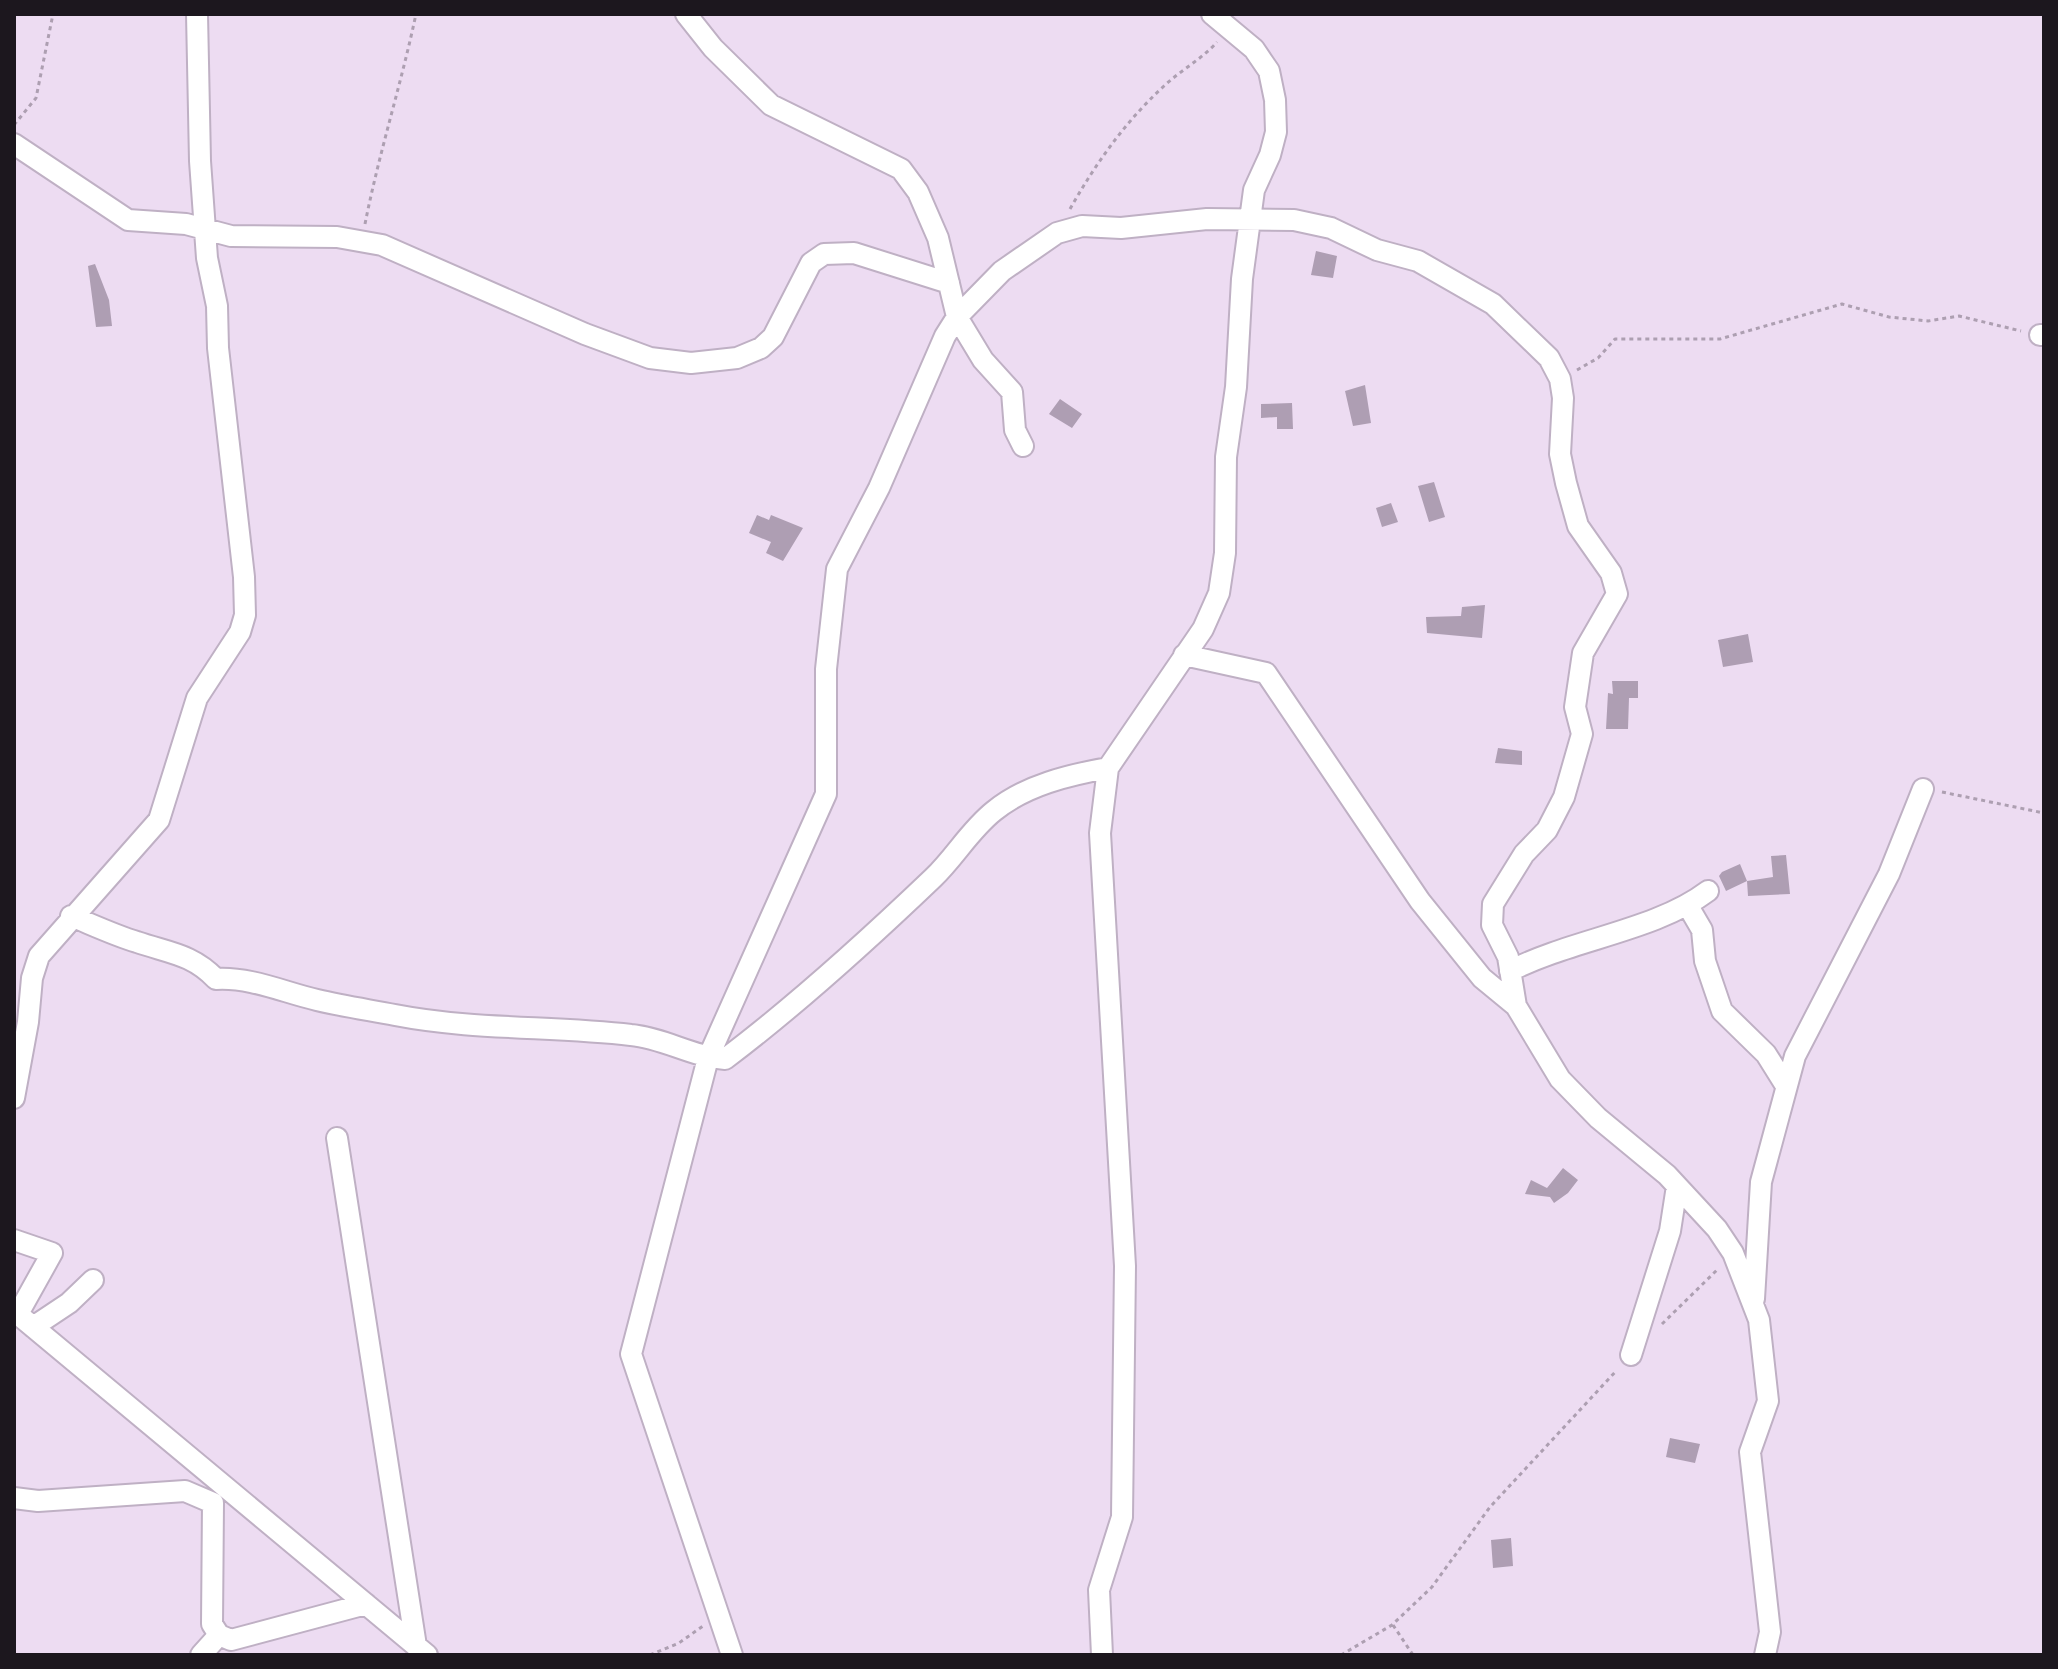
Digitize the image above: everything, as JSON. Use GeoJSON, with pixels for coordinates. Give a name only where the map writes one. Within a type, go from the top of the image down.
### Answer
{"type":"FeatureCollection","features":[{"type":"Feature","properties":{"kind":"street"},"geometry":{"type":"LineString","coordinates":[[14,1098],[32,978],[39,956],[71,916],[159,820],[197,698],[240,632],[245,615],[244,577],[218,348],[217,306],[207,258],[200,161],[197,14]]}},
{"type":"Feature","properties":{"kind":"street"},"geometry":{"type":"LineString","coordinates":[[686,14],[713,48],[771,105],[901,169],[918,192],[938,238],[957,317],[983,360],[1012,392],[1015,430],[1023,446]]}},
{"type":"Feature","properties":{"kind":"street"},"geometry":{"type":"LineString","coordinates":[[1102,1655],[1099,1590],[1122,1517],[1125,1266],[1100,833],[1108,768],[1203,629],[1219,593],[1225,553],[1226,457],[1236,387],[1249,222],[1254,190],[1270,155],[1276,132],[1275,100],[1269,71],[1254,49],[1220,21]]}},
{"type":"Feature","properties":{"kind":"street"},"geometry":{"type":"LineString","coordinates":[[14,144],[128,220],[207,229],[231,236],[337,237],[382,245],[598,339],[650,358],[691,363],[737,358],[761,348],[773,337],[811,263],[824,254],[854,253],[949,283]]}},
{"type":"Feature","properties":{"kind":"street"},"geometry":{"type":"LineString","coordinates":[[732,1655],[631,1354],[708,1058],[826,794],[826,669],[837,569],[879,488],[945,336],[957,317],[1002,271],[1057,233],[1082,226],[1121,228],[1207,219],[1249,222],[1294,220],[1331,228],[1377,250],[1418,261],[1493,304],[1549,358],[1560,379],[1563,398],[1560,454],[1578,526],[1611,573],[1617,594],[1583,653],[1575,707],[1582,734],[1564,797],[1547,830],[1524,854],[1493,904],[1492,925],[1508,957],[1516,1006]]}},
{"type":"Feature","properties":{"kind":"street"},"geometry":{"type":"LineString","coordinates":[[1184,655],[1266,673],[1420,901],[1482,978],[1516,1006],[1560,1079],[1598,1118],[1677,1186],[1717,1229],[1733,1253],[1759,1320],[1768,1401],[1750,1452],[1770,1632],[1765,1655]]}},
{"type":"Feature","properties":{"kind":"street"},"geometry":{"type":"LineString","coordinates":[[71,916],[134,942],[183,953],[202,964],[216,979],[240,978],[317,1000],[453,1025],[510,1025],[634,1035],[676,1044],[708,1058],[725,1059],[767,1028],[877,932],[953,858],[976,828],[996,809],[1064,776],[1108,768]]}},
{"type":"Feature","properties":{"kind":"street"},"geometry":{"type":"LineString","coordinates":[[1754,1307],[1761,1182],[1795,1056],[1889,874],[1923,789]]}},
{"type":"Feature","properties":{"kind":"street"},"geometry":{"type":"LineString","coordinates":[[1510,971],[1542,955],[1681,911],[1708,891]]}},
{"type":"Feature","properties":{"kind":"street"},"geometry":{"type":"LineString","coordinates":[[1688,906],[1702,930],[1705,961],[1722,1011],[1766,1054],[1786,1086]]}},
{"type":"Feature","properties":{"kind":"street"},"geometry":{"type":"LineString","coordinates":[[337,1138],[421,1650]]}},
{"type":"Feature","properties":{"kind":"street"},"geometry":{"type":"LineString","coordinates":[[1631,1355],[1670,1231],[1677,1186]]}},
{"type":"Feature","properties":{"kind":"street"},"geometry":{"type":"LineString","coordinates":[[14,1240],[52,1253],[21,1321]]}},
{"type":"Feature","properties":{"kind":"street"},"geometry":{"type":"LineString","coordinates":[[21,1321],[69,1303],[93,1280]]}},
{"type":"Feature","properties":{"kind":"street"},"geometry":{"type":"LineString","coordinates":[[21,1321],[421,1650]]}},
{"type":"Feature","properties":{"kind":"street"},"geometry":{"type":"LineString","coordinates":[[14,1498],[38,1501],[185,1491],[213,1503],[212,1624],[219,1635],[231,1640],[366,1604]]}},
{"type":"Feature","properties":{"kind":"street"},"geometry":{"type":"LineString","coordinates":[[201,1655],[219,1635]]}},
{"type":"Feature","properties":{"kind":"path"},"geometry":{"type":"LineString","coordinates":[[14,125],[36,98],[53,14]]}},
{"type":"Feature","properties":{"kind":"path"},"geometry":{"type":"LineString","coordinates":[[362,242],[382,138],[405,69],[416,14]]}},
{"type":"Feature","properties":{"kind":"path"},"geometry":{"type":"LineString","coordinates":[[1057,233],[1091,172],[1122,128],[1165,85],[1215,45],[1220,21]]}},
{"type":"Feature","properties":{"kind":"path"},"geometry":{"type":"LineString","coordinates":[[1560,379],[1598,358],[1615,339],[1720,339],[1842,304],[1889,317],[1915,320],[1959,316],[2042,335]]}},
{"type":"Feature","properties":{"kind":"path"},"geometry":{"type":"LineString","coordinates":[[1923,789],[2044,813]]}},
{"type":"Feature","properties":{"kind":"path"},"geometry":{"type":"LineString","coordinates":[[1662,1325],[1733,1253]]}},
{"type":"Feature","properties":{"kind":"path"},"geometry":{"type":"LineString","coordinates":[[1341,1655],[1392,1625],[1432,1587],[1490,1507],[1631,1355]]}},
{"type":"Feature","properties":{"kind":"path"},"geometry":{"type":"LineString","coordinates":[[650,1655],[679,1643],[719,1614]]}},
{"type":"Feature","properties":{"kind":"path"},"geometry":{"type":"LineString","coordinates":[[1392,1625],[1414,1655]]}},
{"type":"Feature","properties":{"kind":"building"},"geometry":{"type":"Polygon","coordinates":[[[1316,251],[1337,256],[1333,278],[1311,275],[1316,251]]]}},
{"type":"Feature","properties":{"kind":"building"},"geometry":{"type":"Polygon","coordinates":[[[95,264],[109,300],[112,326],[96,327],[88,266],[95,264]]]}},
{"type":"Feature","properties":{"kind":"building"},"geometry":{"type":"Polygon","coordinates":[[[1365,385],[1371,423],[1353,426],[1345,391],[1365,385]]]}},
{"type":"Feature","properties":{"kind":"building"},"geometry":{"type":"Polygon","coordinates":[[[1060,399],[1082,414],[1072,428],[1049,414],[1060,399]]]}},
{"type":"Feature","properties":{"kind":"building"},"geometry":{"type":"Polygon","coordinates":[[[1292,403],[1293,429],[1277,429],[1277,417],[1261,418],[1261,404],[1292,403]]]}},
{"type":"Feature","properties":{"kind":"building"},"geometry":{"type":"Polygon","coordinates":[[[1434,482],[1445,517],[1429,522],[1418,486],[1434,482]]]}},
{"type":"Feature","properties":{"kind":"building"},"geometry":{"type":"Polygon","coordinates":[[[1391,503],[1398,522],[1382,527],[1376,508],[1391,503]]]}},
{"type":"Feature","properties":{"kind":"building"},"geometry":{"type":"Polygon","coordinates":[[[757,515],[769,520],[771,515],[803,528],[783,561],[766,553],[771,542],[749,533],[757,515]]]}},
{"type":"Feature","properties":{"kind":"building"},"geometry":{"type":"Polygon","coordinates":[[[1485,605],[1482,638],[1427,633],[1426,617],[1461,616],[1462,607],[1485,605]]]}},
{"type":"Feature","properties":{"kind":"building"},"geometry":{"type":"Polygon","coordinates":[[[1748,634],[1753,662],[1723,667],[1718,640],[1748,634]]]}},
{"type":"Feature","properties":{"kind":"building"},"geometry":{"type":"Polygon","coordinates":[[[1612,681],[1638,681],[1638,698],[1629,698],[1628,729],[1606,729],[1608,693],[1613,694],[1612,681]]]}},
{"type":"Feature","properties":{"kind":"building"},"geometry":{"type":"Polygon","coordinates":[[[1498,748],[1522,751],[1522,765],[1495,763],[1498,748]]]}},
{"type":"Feature","properties":{"kind":"building"},"geometry":{"type":"Polygon","coordinates":[[[1786,855],[1790,894],[1748,896],[1747,881],[1773,877],[1771,856],[1786,855]]]}},
{"type":"Feature","properties":{"kind":"building"},"geometry":{"type":"Polygon","coordinates":[[[1740,864],[1747,881],[1726,891],[1719,876],[1740,864]]]}},
{"type":"Feature","properties":{"kind":"building"},"geometry":{"type":"Polygon","coordinates":[[[1563,1168],[1578,1180],[1568,1193],[1554,1203],[1550,1197],[1525,1194],[1531,1180],[1547,1188],[1563,1168]]]}},
{"type":"Feature","properties":{"kind":"building"},"geometry":{"type":"Polygon","coordinates":[[[1670,1438],[1700,1444],[1695,1463],[1666,1457],[1670,1438]]]}},
{"type":"Feature","properties":{"kind":"building"},"geometry":{"type":"Polygon","coordinates":[[[1511,1538],[1513,1566],[1493,1568],[1491,1540],[1511,1538]]]}}]}
